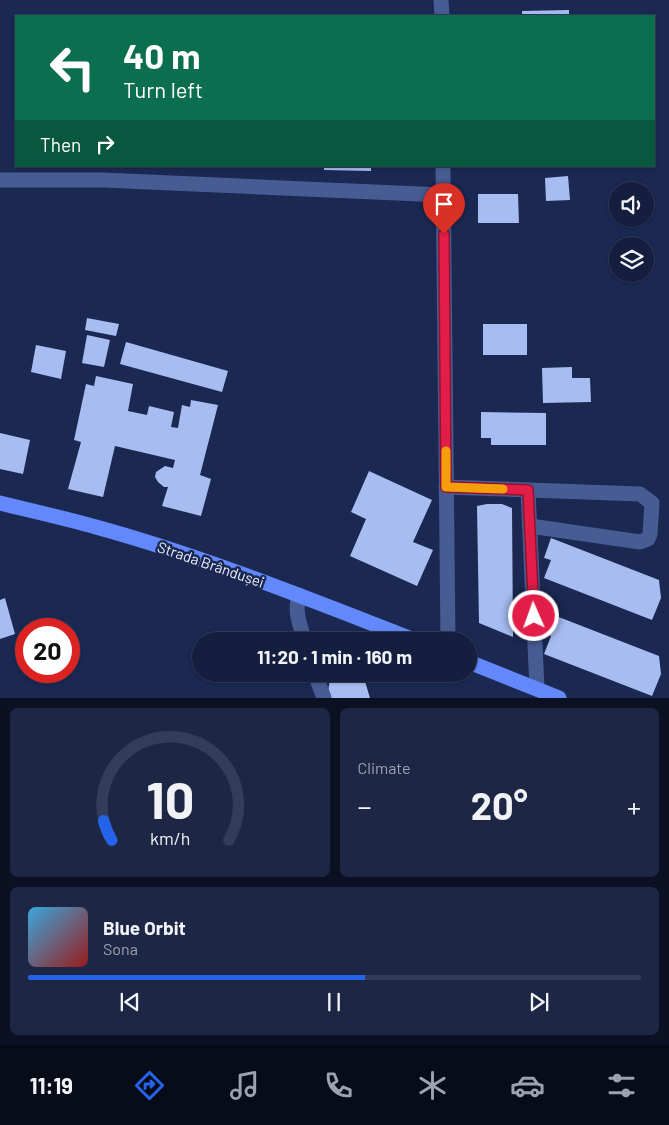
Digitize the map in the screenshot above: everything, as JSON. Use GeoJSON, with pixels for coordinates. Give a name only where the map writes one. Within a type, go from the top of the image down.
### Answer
{"type":"FeatureCollection","features":[{"type":"Feature","properties":{"kind":"main road","name":"Strada Brândușei"},"geometry":{"type":"LineString","coordinates":[[0,503],[122,535],[299,595],[394,632]]}},
{"type":"Feature","properties":{"kind":"main road"},"geometry":{"type":"LineString","coordinates":[[477,665],[559,698]]}},
{"type":"Feature","properties":{"kind":"street"},"geometry":{"type":"LineString","coordinates":[[442,0],[442,15]]}},
{"type":"Feature","properties":{"kind":"street"},"geometry":{"type":"LineString","coordinates":[[443,167],[448,632]]}},
{"type":"Feature","properties":{"kind":"street"},"geometry":{"type":"LineString","coordinates":[[0,180],[103,180],[443,195]]}},
{"type":"Feature","properties":{"kind":"street"},"geometry":{"type":"LineString","coordinates":[[446,487],[640,494],[652,503],[650,534],[648,540],[640,542],[530,526]]}},
{"type":"Feature","properties":{"kind":"street"},"geometry":{"type":"LineString","coordinates":[[528,490],[537,689]]}},
{"type":"Feature","properties":{"kind":"street"},"geometry":{"type":"LineString","coordinates":[[299,595],[297,616],[302,632]]}},
{"type":"Feature","properties":{"kind":"street"},"geometry":{"type":"LineString","coordinates":[[319,682],[324,698]]}},
{"type":"Feature","properties":{"kind":"building"},"geometry":{"type":"Polygon","coordinates":[[[569,10],[569,15],[522,15],[522,11],[569,10]]]}},
{"type":"Feature","properties":{"kind":"building"},"geometry":{"type":"Polygon","coordinates":[[[324,167],[371,167],[371,171],[324,170],[324,167]]]}},
{"type":"Feature","properties":{"kind":"building"},"geometry":{"type":"Polygon","coordinates":[[[568,176],[570,200],[546,201],[545,178],[568,176]]]}},
{"type":"Feature","properties":{"kind":"building"},"geometry":{"type":"Polygon","coordinates":[[[478,194],[518,194],[519,223],[478,223],[478,194]]]}},
{"type":"Feature","properties":{"kind":"building"},"geometry":{"type":"Polygon","coordinates":[[[87,318],[119,324],[116,336],[85,330],[87,318]]]}},
{"type":"Feature","properties":{"kind":"building"},"geometry":{"type":"Polygon","coordinates":[[[483,324],[527,324],[527,355],[483,355],[483,324]]]}},
{"type":"Feature","properties":{"kind":"building"},"geometry":{"type":"Polygon","coordinates":[[[87,335],[110,340],[104,367],[82,363],[87,335]]]}},
{"type":"Feature","properties":{"kind":"building"},"geometry":{"type":"Polygon","coordinates":[[[126,342],[228,371],[222,392],[120,364],[126,342]]]}},
{"type":"Feature","properties":{"kind":"building"},"geometry":{"type":"Polygon","coordinates":[[[36,345],[66,351],[61,379],[31,372],[36,345]]]}},
{"type":"Feature","properties":{"kind":"building"},"geometry":{"type":"Polygon","coordinates":[[[572,367],[572,378],[590,378],[591,402],[543,403],[542,368],[572,367]]]}},
{"type":"Feature","properties":{"kind":"building"},"geometry":{"type":"Polygon","coordinates":[[[96,376],[133,384],[128,411],[147,415],[149,406],[174,412],[171,427],[178,428],[182,405],[190,407],[191,400],[218,405],[200,475],[211,479],[201,516],[162,506],[168,487],[164,487],[158,482],[155,477],[156,472],[165,466],[173,468],[175,460],[115,446],[103,497],[68,489],[81,442],[74,440],[86,384],[94,386],[96,376]]]}},
{"type":"Feature","properties":{"kind":"building"},"geometry":{"type":"Polygon","coordinates":[[[481,412],[546,413],[546,445],[491,445],[491,438],[481,438],[481,412]]]}},
{"type":"Feature","properties":{"kind":"building"},"geometry":{"type":"Polygon","coordinates":[[[0,433],[30,440],[23,474],[0,469],[0,433]]]}},
{"type":"Feature","properties":{"kind":"building"},"geometry":{"type":"Polygon","coordinates":[[[369,471],[432,500],[413,542],[433,550],[417,586],[350,556],[366,519],[351,512],[369,471]]]}},
{"type":"Feature","properties":{"kind":"building"},"geometry":{"type":"Polygon","coordinates":[[[502,504],[512,508],[513,637],[479,623],[477,506],[502,504]]]}},
{"type":"Feature","properties":{"kind":"building"},"geometry":{"type":"Polygon","coordinates":[[[551,538],[659,580],[661,598],[652,620],[544,578],[551,560],[544,558],[551,538]]]}},
{"type":"Feature","properties":{"kind":"building"},"geometry":{"type":"Polygon","coordinates":[[[5,598],[15,634],[0,639],[0,600],[5,598]]]}},
{"type":"Feature","properties":{"kind":"building"},"geometry":{"type":"Polygon","coordinates":[[[551,614],[659,656],[661,674],[652,696],[544,654],[551,636],[544,633],[551,614]]]}},
{"type":"Feature","properties":{"kind":"building"},"geometry":{"type":"Polygon","coordinates":[[[330,682],[365,682],[370,698],[330,698],[328,691],[330,682]]]}},
{"type":"Feature","properties":{"kind":"slow traffic"},"geometry":{"type":"LineString","coordinates":[[446,451],[446,487],[503,489]]}},
{"type":"Feature","properties":{"kind":"route"},"geometry":{"type":"LineString","coordinates":[[444,234],[446,487],[528,490],[534,616]]}}]}
